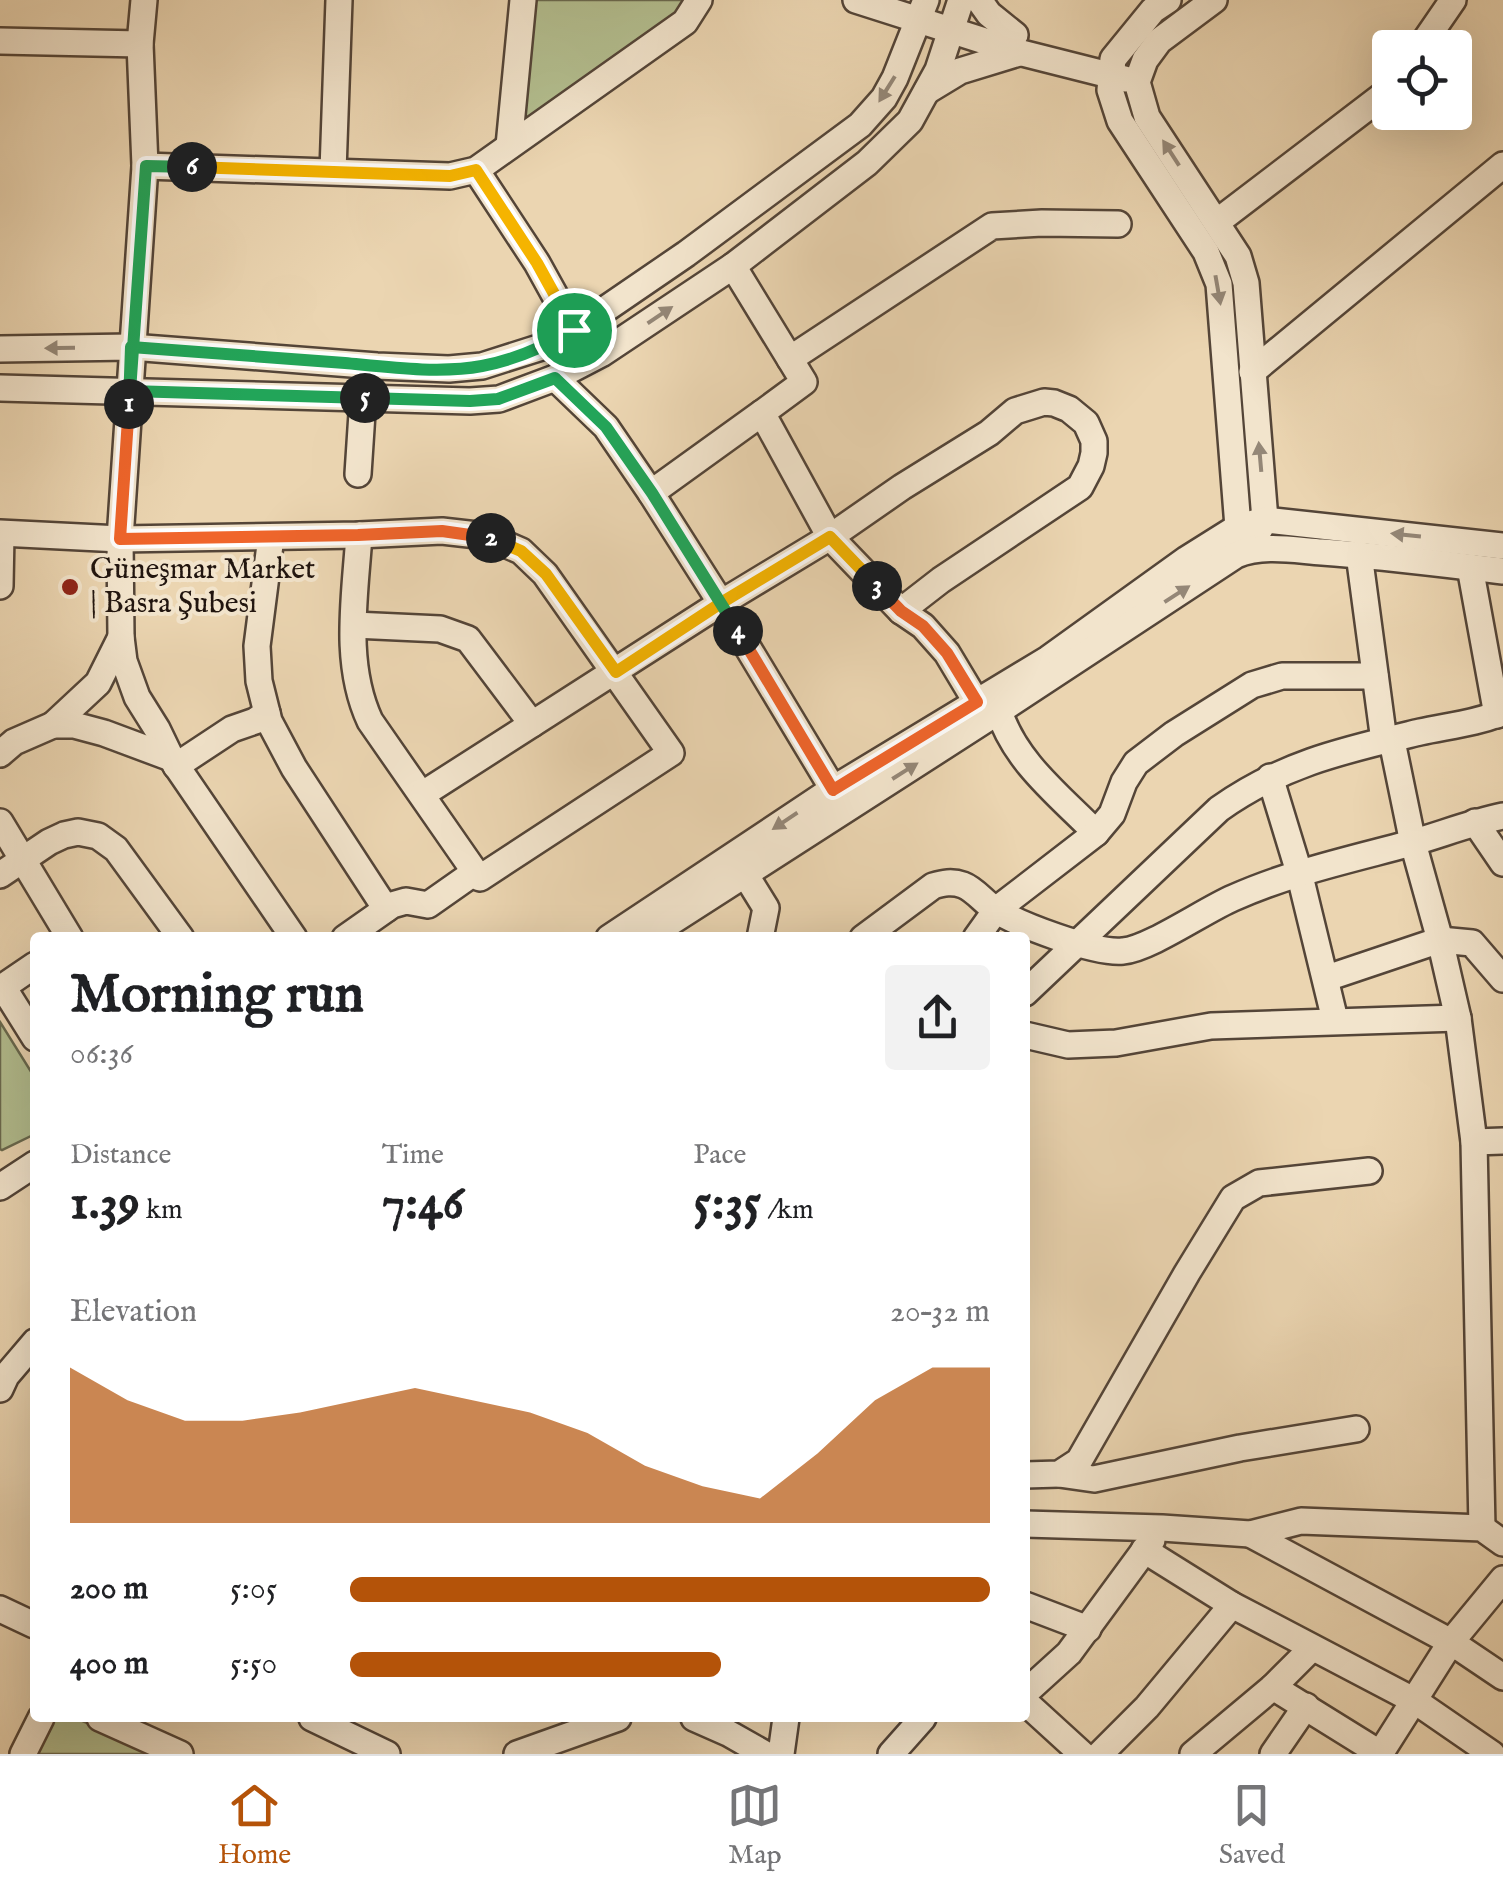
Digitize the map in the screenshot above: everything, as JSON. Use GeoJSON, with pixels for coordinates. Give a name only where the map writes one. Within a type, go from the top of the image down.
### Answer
{"type":"FeatureCollection","features":[{"type":"Feature","properties":{"kind":"street"},"geometry":{"type":"LineString","coordinates":[[144,0],[140,44],[146,166],[120,539],[124,661],[137,698],[174,762],[290,932]]}},
{"type":"Feature","properties":{"kind":"street"},"geometry":{"type":"LineString","coordinates":[[332,171],[339,0]]}},
{"type":"Feature","properties":{"kind":"street"},"geometry":{"type":"LineString","coordinates":[[509,146],[524,0]]}},
{"type":"Feature","properties":{"kind":"street"},"geometry":{"type":"LineString","coordinates":[[146,166],[450,176],[476,170],[685,22],[699,0]]}},
{"type":"Feature","properties":{"kind":"street"},"geometry":{"type":"LineString","coordinates":[[856,0],[989,14],[1019,44]]}},
{"type":"Feature","properties":{"kind":"street"},"geometry":{"type":"LineString","coordinates":[[1168,0],[1153,10],[1112,67],[1110,90],[1120,122],[1206,252],[1219,284],[1243,538]]}},
{"type":"Feature","properties":{"kind":"street"},"geometry":{"type":"LineString","coordinates":[[1214,0],[1159,41],[1140,73],[1148,117],[1238,256],[1246,284],[1265,520]]}},
{"type":"Feature","properties":{"kind":"street"},"geometry":{"type":"LineString","coordinates":[[1432,30],[1453,0]]}},
{"type":"Feature","properties":{"kind":"street"},"geometry":{"type":"LineString","coordinates":[[0,350],[131,347],[449,369],[482,366],[548,345],[686,254],[860,124],[890,88],[923,5]]}},
{"type":"Feature","properties":{"kind":"street"},"geometry":{"type":"LineString","coordinates":[[963,11],[1019,44],[1140,73]]}},
{"type":"Feature","properties":{"kind":"street"},"geometry":{"type":"LineString","coordinates":[[0,388],[470,401],[498,399],[555,378],[601,354],[734,266],[867,164],[910,122],[963,11]]}},
{"type":"Feature","properties":{"kind":"street"},"geometry":{"type":"LineString","coordinates":[[0,40],[140,44]]}},
{"type":"Feature","properties":{"kind":"street"},"geometry":{"type":"LineString","coordinates":[[927,90],[1019,44]]}},
{"type":"Feature","properties":{"kind":"street"},"geometry":{"type":"LineString","coordinates":[[1217,222],[1372,104]]}},
{"type":"Feature","properties":{"kind":"street"},"geometry":{"type":"LineString","coordinates":[[1252,372],[1503,165]]}},
{"type":"Feature","properties":{"kind":"street"},"geometry":{"type":"LineString","coordinates":[[476,170],[537,263],[574,330]]}},
{"type":"Feature","properties":{"kind":"street"},"geometry":{"type":"LineString","coordinates":[[790,359],[992,226],[1118,224]]}},
{"type":"Feature","properties":{"kind":"street"},"geometry":{"type":"LineString","coordinates":[[652,493],[804,382],[734,266]]}},
{"type":"Feature","properties":{"kind":"street"},"geometry":{"type":"LineString","coordinates":[[555,378],[606,427],[652,493],[833,790]]}},
{"type":"Feature","properties":{"kind":"street"},"geometry":{"type":"LineString","coordinates":[[358,474],[363,398]]}},
{"type":"Feature","properties":{"kind":"street"},"geometry":{"type":"LineString","coordinates":[[422,794],[830,537],[1015,412],[1054,402],[1086,423],[1094,441],[1094,453],[1080,487],[901,611]]}},
{"type":"Feature","properties":{"kind":"street"},"geometry":{"type":"LineString","coordinates":[[762,414],[830,537],[901,611],[923,626],[1003,726],[1019,755],[1096,833]]}},
{"type":"Feature","properties":{"kind":"street"},"geometry":{"type":"LineString","coordinates":[[655,932],[988,707],[1187,559],[1243,538],[1265,520],[1503,546]]}},
{"type":"Feature","properties":{"kind":"street"},"geometry":{"type":"LineString","coordinates":[[0,586],[0,533],[120,539],[442,531],[486,536],[521,551],[546,574],[671,754],[480,878],[370,720],[360,698],[352,652],[358,535]]}},
{"type":"Feature","properties":{"kind":"street"},"geometry":{"type":"LineString","coordinates":[[271,537],[257,646],[259,681],[267,714],[294,768],[386,909]]}},
{"type":"Feature","properties":{"kind":"street"},"geometry":{"type":"LineString","coordinates":[[1243,538],[1264,548],[1359,554],[1503,571]]}},
{"type":"Feature","properties":{"kind":"street"},"geometry":{"type":"LineString","coordinates":[[1359,554],[1384,741]]}},
{"type":"Feature","properties":{"kind":"street"},"geometry":{"type":"LineString","coordinates":[[1030,988],[1219,809],[1270,777],[1328,754],[1500,713],[1470,567]]}},
{"type":"Feature","properties":{"kind":"street"},"geometry":{"type":"LineString","coordinates":[[354,625],[440,630],[468,639],[532,724]]}},
{"type":"Feature","properties":{"kind":"street"},"geometry":{"type":"LineString","coordinates":[[0,754],[14,742],[54,724],[98,683],[121,637]]}},
{"type":"Feature","properties":{"kind":"street"},"geometry":{"type":"LineString","coordinates":[[980,932],[996,910],[1096,833],[1112,814],[1136,763],[1174,734],[1252,685],[1282,676],[1375,676]]}},
{"type":"Feature","properties":{"kind":"street"},"geometry":{"type":"LineString","coordinates":[[619,932],[833,790],[988,707]]}},
{"type":"Feature","properties":{"kind":"street"},"geometry":{"type":"LineString","coordinates":[[174,762],[267,714]]}},
{"type":"Feature","properties":{"kind":"street"},"geometry":{"type":"LineString","coordinates":[[54,724],[104,733],[174,762]]}},
{"type":"Feature","properties":{"kind":"street"},"geometry":{"type":"LineString","coordinates":[[1030,1524],[1250,1534],[1301,1521],[1493,1535],[1479,1438],[1474,1142],[1458,1018],[1413,843],[1393,746],[1384,741]]}},
{"type":"Feature","properties":{"kind":"street"},"geometry":{"type":"LineString","coordinates":[[1270,777],[1299,872],[1335,1020]]}},
{"type":"Feature","properties":{"kind":"street"},"geometry":{"type":"LineString","coordinates":[[870,932],[933,886],[946,882],[966,886],[996,910],[1076,944],[1122,952],[1233,898],[1299,872],[1503,816]]}},
{"type":"Feature","properties":{"kind":"street"},"geometry":{"type":"LineString","coordinates":[[0,822],[66,932]]}},
{"type":"Feature","properties":{"kind":"street"},"geometry":{"type":"LineString","coordinates":[[1475,822],[1503,863]]}},
{"type":"Feature","properties":{"kind":"street"},"geometry":{"type":"LineString","coordinates":[[0,875],[64,835],[78,832],[98,836],[116,849],[177,932]]}},
{"type":"Feature","properties":{"kind":"street"},"geometry":{"type":"LineString","coordinates":[[354,932],[386,909],[406,901],[428,906],[475,872]]}},
{"type":"Feature","properties":{"kind":"street"},"geometry":{"type":"LineString","coordinates":[[744,874],[766,908],[761,932]]}},
{"type":"Feature","properties":{"kind":"street"},"geometry":{"type":"LineString","coordinates":[[1326,978],[1440,940],[1472,943],[1503,979]]}},
{"type":"Feature","properties":{"kind":"street"},"geometry":{"type":"LineString","coordinates":[[30,969],[1,988],[30,1031]]}},
{"type":"Feature","properties":{"kind":"street"},"geometry":{"type":"LineString","coordinates":[[1030,1037],[1068,1045],[1116,1043],[1211,1026],[1458,1018]]}},
{"type":"Feature","properties":{"kind":"street"},"geometry":{"type":"LineString","coordinates":[[1474,1142],[1503,1141]]}},
{"type":"Feature","properties":{"kind":"street"},"geometry":{"type":"LineString","coordinates":[[1059,1474],[1079,1460],[1233,1198],[1260,1184],[1369,1171]]}},
{"type":"Feature","properties":{"kind":"street"},"geometry":{"type":"LineString","coordinates":[[2,1379],[30,1348]]}},
{"type":"Feature","properties":{"kind":"street"},"geometry":{"type":"LineString","coordinates":[[1479,1438],[1503,1419]]}},
{"type":"Feature","properties":{"kind":"street"},"geometry":{"type":"LineString","coordinates":[[1030,1475],[1094,1479],[1240,1448],[1356,1429]]}},
{"type":"Feature","properties":{"kind":"street"},"geometry":{"type":"LineString","coordinates":[[1030,1688],[1069,1654],[1162,1528]]}},
{"type":"Feature","properties":{"kind":"street"},"geometry":{"type":"LineString","coordinates":[[1250,1534],[1452,1642],[1503,1677]]}},
{"type":"Feature","properties":{"kind":"street"},"geometry":{"type":"LineString","coordinates":[[1144,1550],[1232,1605],[1415,1701],[1492,1754]]}},
{"type":"Feature","properties":{"kind":"street"},"geometry":{"type":"LineString","coordinates":[[1272,1686],[1381,1754],[1452,1642],[1499,1593]]}},
{"type":"Feature","properties":{"kind":"street"},"geometry":{"type":"LineString","coordinates":[[1100,1754],[1157,1695],[1232,1605]]}},
{"type":"Feature","properties":{"kind":"street"},"geometry":{"type":"LineString","coordinates":[[1030,1606],[1088,1628]]}},
{"type":"Feature","properties":{"kind":"street"},"geometry":{"type":"LineString","coordinates":[[0,1609],[30,1623]]}},
{"type":"Feature","properties":{"kind":"street"},"geometry":{"type":"LineString","coordinates":[[1194,1754],[1312,1648]]}},
{"type":"Feature","properties":{"kind":"street"},"geometry":{"type":"LineString","coordinates":[[1273,1754],[1306,1706]]}},
{"type":"Feature","properties":{"kind":"street"},"geometry":{"type":"LineString","coordinates":[[1030,1707],[1082,1754]]}},
{"type":"Feature","properties":{"kind":"street"},"geometry":{"type":"LineString","coordinates":[[23,1754],[39,1722]]}},
{"type":"Feature","properties":{"kind":"street"},"geometry":{"type":"LineString","coordinates":[[109,1722],[180,1754]]}},
{"type":"Feature","properties":{"kind":"street"},"geometry":{"type":"LineString","coordinates":[[319,1722],[387,1754]]}},
{"type":"Feature","properties":{"kind":"street"},"geometry":{"type":"LineString","coordinates":[[517,1754],[607,1722]]}},
{"type":"Feature","properties":{"kind":"street"},"geometry":{"type":"LineString","coordinates":[[704,1722],[765,1754]]}},
{"type":"Feature","properties":{"kind":"street"},"geometry":{"type":"LineString","coordinates":[[782,1754],[786,1722]]}},
{"type":"Feature","properties":{"kind":"street"},"geometry":{"type":"LineString","coordinates":[[891,1754],[915,1722]]}},
{"type":"Feature","properties":{"kind":"street"},"geometry":{"type":"LineString","coordinates":[[916,1722],[925,1754]]}},
{"type":"Feature","properties":{"kind":"green space"},"geometry":{"type":"Polygon","coordinates":[[[528,0],[684,0],[676,14],[517,132],[528,0]]]}},
{"type":"Feature","properties":{"kind":"green space"},"geometry":{"type":"Polygon","coordinates":[[[0,1022],[30,1070],[30,1136],[0,1149],[0,1022]]]}},
{"type":"Feature","properties":{"kind":"green space"},"geometry":{"type":"Polygon","coordinates":[[[52,1722],[85,1722],[156,1754],[36,1754],[52,1722]]]}},
{"type":"Feature","properties":{"kind":"place","name":"Güneşmar Market | Basra Şubesi"},"geometry":{"type":"Point","coordinates":[70,587]}},
{"type":"Feature","properties":{"kind":"route"},"geometry":{"type":"LineString","coordinates":[[574,330],[537,263],[476,170],[450,176],[146,166],[131,347],[130,391],[470,401],[498,399],[555,378],[606,427],[652,493],[721,603],[833,790],[977,702],[947,653],[923,626],[901,611],[830,537],[721,603],[616,672],[546,574],[521,551],[486,536],[442,531],[120,539],[131,347],[449,369],[482,366],[513,357],[548,345],[574,330]]}}]}
